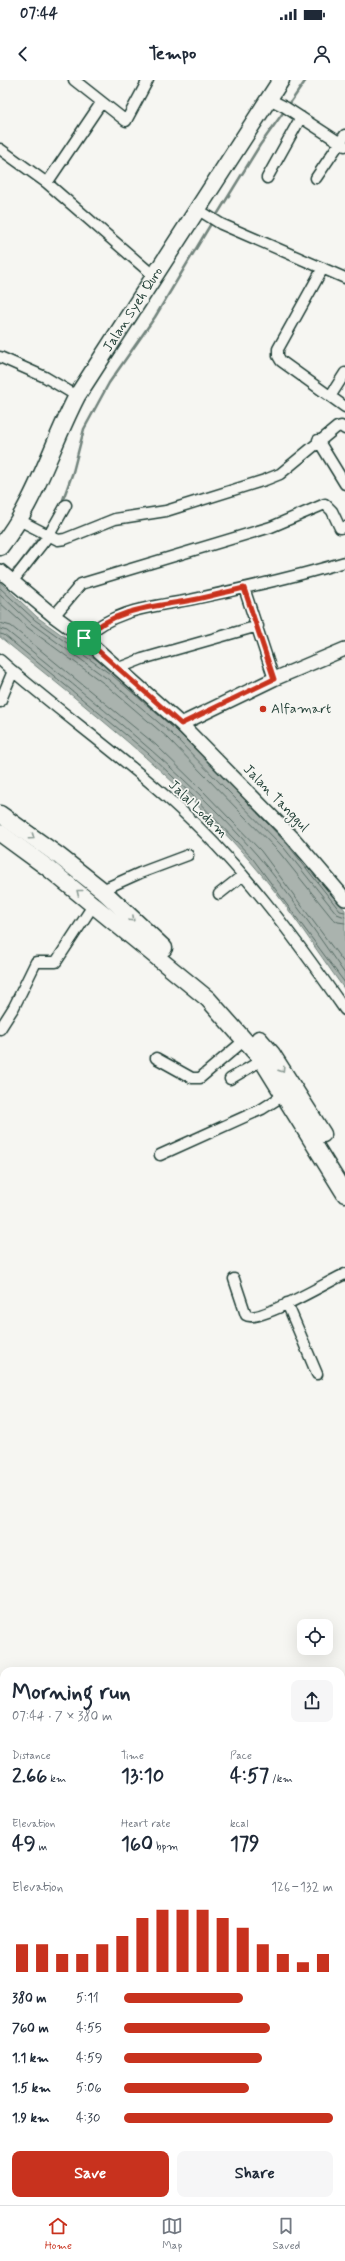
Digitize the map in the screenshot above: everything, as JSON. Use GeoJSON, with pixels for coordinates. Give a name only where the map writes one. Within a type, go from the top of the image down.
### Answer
{"type":"FeatureCollection","features":[{"type":"Feature","properties":{"kind":"main road","name":"Jalan Syeh Quro"},"geometry":{"type":"LineString","coordinates":[[0,547],[19,520],[35,491],[58,432],[77,396],[154,276],[200,211],[281,80]]}},
{"type":"Feature","properties":{"kind":"main road"},"geometry":{"type":"LineString","coordinates":[[0,814],[59,856],[102,890],[214,992],[254,1032],[272,1054],[292,1096],[345,1194]]}},
{"type":"Feature","properties":{"kind":"main road"},"geometry":{"type":"LineString","coordinates":[[0,833],[94,904],[208,999],[246,1039],[292,1096],[345,1172]]}},
{"type":"Feature","properties":{"kind":"street"},"geometry":{"type":"LineString","coordinates":[[74,80],[124,120],[128,120],[148,80]]}},
{"type":"Feature","properties":{"kind":"street"},"geometry":{"type":"LineString","coordinates":[[269,99],[289,109],[343,142],[316,178]]}},
{"type":"Feature","properties":{"kind":"street"},"geometry":{"type":"LineString","coordinates":[[47,183],[101,103]]}},
{"type":"Feature","properties":{"kind":"street"},"geometry":{"type":"LineString","coordinates":[[267,178],[302,118]]}},
{"type":"Feature","properties":{"kind":"street"},"geometry":{"type":"LineString","coordinates":[[0,149],[47,183],[154,276]]}},
{"type":"Feature","properties":{"kind":"street"},"geometry":{"type":"LineString","coordinates":[[200,211],[221,224],[345,278]]}},
{"type":"Feature","properties":{"kind":"street"},"geometry":{"type":"LineString","coordinates":[[323,268],[278,349],[278,356],[281,360],[331,395],[345,407]]}},
{"type":"Feature","properties":{"kind":"street"},"geometry":{"type":"LineString","coordinates":[[0,357],[45,377],[77,396]]}},
{"type":"Feature","properties":{"kind":"street"},"geometry":{"type":"LineString","coordinates":[[331,395],[345,373]]}},
{"type":"Feature","properties":{"kind":"street"},"geometry":{"type":"LineString","coordinates":[[19,520],[58,540],[65,539],[115,519],[166,511],[265,480],[288,467],[318,440],[337,427],[341,426],[345,429]]}},
{"type":"Feature","properties":{"kind":"street"},"geometry":{"type":"LineString","coordinates":[[318,440],[345,484]]}},
{"type":"Feature","properties":{"kind":"street"},"geometry":{"type":"LineString","coordinates":[[54,616],[82,584],[265,529],[325,504],[332,511],[340,528],[345,527]]}},
{"type":"Feature","properties":{"kind":"street"},"geometry":{"type":"LineString","coordinates":[[6,577],[45,533],[66,505]]}},
{"type":"Feature","properties":{"kind":"street"},"geometry":{"type":"LineString","coordinates":[[84,638],[95,627],[109,618],[138,608],[187,601],[345,562]]}},
{"type":"Feature","properties":{"kind":"street","name":"Jalan Tanggul"},"geometry":{"type":"LineString","coordinates":[[6,577],[84,638],[181,724],[292,837],[345,899]]}},
{"type":"Feature","properties":{"kind":"street"},"geometry":{"type":"LineString","coordinates":[[244,588],[258,626],[274,679]]}},
{"type":"Feature","properties":{"kind":"street"},"geometry":{"type":"LineString","coordinates":[[119,668],[142,659],[258,626]]}},
{"type":"Feature","properties":{"kind":"street"},"geometry":{"type":"LineString","coordinates":[[181,724],[274,679],[345,649]]}},
{"type":"Feature","properties":{"kind":"street","name":"Jalal Lodam"},"geometry":{"type":"LineString","coordinates":[[0,660],[172,802],[269,905],[345,1010]]}},
{"type":"Feature","properties":{"kind":"street"},"geometry":{"type":"LineString","coordinates":[[0,702],[13,671]]}},
{"type":"Feature","properties":{"kind":"street"},"geometry":{"type":"LineString","coordinates":[[102,890],[134,875],[188,855]]}},
{"type":"Feature","properties":{"kind":"street"},"geometry":{"type":"LineString","coordinates":[[219,894],[243,876]]}},
{"type":"Feature","properties":{"kind":"street"},"geometry":{"type":"LineString","coordinates":[[0,1030],[14,1007],[36,962],[56,962],[94,904]]}},
{"type":"Feature","properties":{"kind":"street"},"geometry":{"type":"LineString","coordinates":[[156,1058],[192,1078],[200,1078],[246,1039]]}},
{"type":"Feature","properties":{"kind":"street"},"geometry":{"type":"LineString","coordinates":[[230,1080],[262,1060]]}},
{"type":"Feature","properties":{"kind":"street"},"geometry":{"type":"LineString","coordinates":[[160,1155],[292,1096]]}},
{"type":"Feature","properties":{"kind":"street"},"geometry":{"type":"LineString","coordinates":[[234,1280],[242,1308],[248,1316],[256,1317],[345,1274]]}},
{"type":"Feature","properties":{"kind":"street"},"geometry":{"type":"LineString","coordinates":[[287,1303],[317,1374]]}},
{"type":"Feature","properties":{"kind":"water"},"geometry":{"type":"Polygon","coordinates":[[[0,582],[37,617],[115,673],[179,727],[291,842],[345,910],[345,990],[263,876],[222,830],[161,771],[130,744],[0,637],[0,582]]]}},
{"type":"Feature","properties":{"kind":"waterway"},"geometry":{"type":"LineString","coordinates":[[288,106],[306,80]]}},
{"type":"Feature","properties":{"kind":"waterway"},"geometry":{"type":"LineString","coordinates":[[215,218],[260,145],[285,110]]}},
{"type":"Feature","properties":{"kind":"waterway"},"geometry":{"type":"LineString","coordinates":[[61,505],[73,472],[84,429],[109,383],[155,317],[212,222]]}},
{"type":"Feature","properties":{"kind":"waterway"},"geometry":{"type":"LineString","coordinates":[[10,573],[17,567],[41,535]]}},
{"type":"Feature","properties":{"kind":"place","name":"Alfamart"},"geometry":{"type":"Point","coordinates":[263,709]}},
{"type":"Feature","properties":{"kind":"route"},"geometry":{"type":"LineString","coordinates":[[244,588],[258,626],[274,679],[181,724],[84,638],[95,627],[109,618],[138,608],[187,601],[244,588]]}}]}
